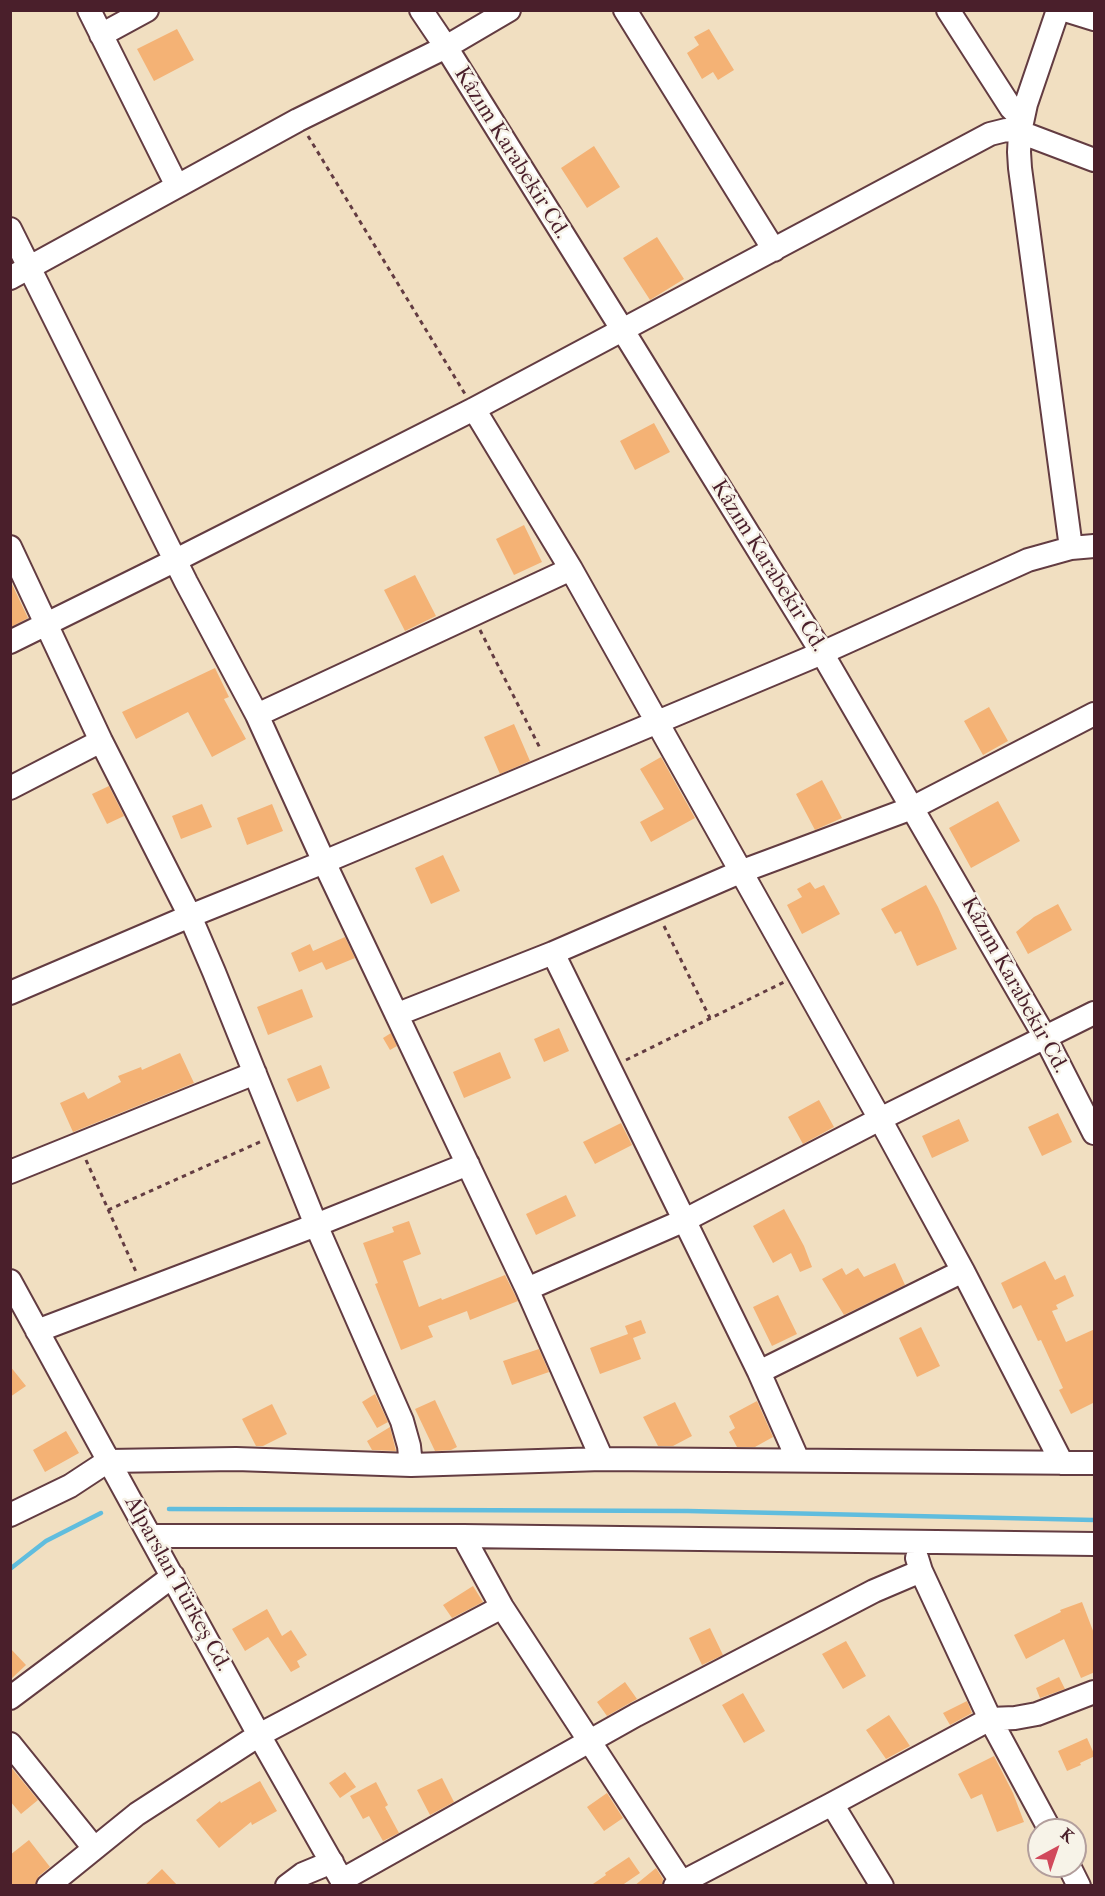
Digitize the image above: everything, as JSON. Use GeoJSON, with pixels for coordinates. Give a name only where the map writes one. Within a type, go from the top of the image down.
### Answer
{"type":"FeatureCollection","features":[{"type":"Feature","properties":{"kind":"street"},"geometry":{"type":"LineString","coordinates":[[89,10],[177,186]]}},
{"type":"Feature","properties":{"kind":"street"},"geometry":{"type":"LineString","coordinates":[[101,35],[147,10]]}},
{"type":"Feature","properties":{"kind":"street","name":"Kâzım Karabekir Cd."},"geometry":{"type":"LineString","coordinates":[[421,10],[822,653],[1045,1037],[1095,1133]]}},
{"type":"Feature","properties":{"kind":"street"},"geometry":{"type":"LineString","coordinates":[[20,273],[298,120],[446,47],[510,10]]}},
{"type":"Feature","properties":{"kind":"street"},"geometry":{"type":"LineString","coordinates":[[626,10],[774,250]]}},
{"type":"Feature","properties":{"kind":"street"},"geometry":{"type":"LineString","coordinates":[[948,10],[1021,125],[1095,160]]}},
{"type":"Feature","properties":{"kind":"street"},"geometry":{"type":"LineString","coordinates":[[1058,10],[1026,104],[1021,125],[1020,168],[1071,548]]}},
{"type":"Feature","properties":{"kind":"street"},"geometry":{"type":"LineString","coordinates":[[1065,10],[1095,19]]}},
{"type":"Feature","properties":{"kind":"street"},"geometry":{"type":"LineString","coordinates":[[10,642],[474,409],[990,134],[1021,125]]}},
{"type":"Feature","properties":{"kind":"street"},"geometry":{"type":"LineString","coordinates":[[10,229],[20,273],[258,715],[324,862],[528,1289],[602,1459]]}},
{"type":"Feature","properties":{"kind":"street"},"geometry":{"type":"LineString","coordinates":[[474,409],[571,569],[880,1119],[963,1271],[1062,1463]]}},
{"type":"Feature","properties":{"kind":"street"},"geometry":{"type":"LineString","coordinates":[[10,993],[189,916],[324,862],[822,653],[1028,560],[1051,552],[1095,546]]}},
{"type":"Feature","properties":{"kind":"street"},"geometry":{"type":"LineString","coordinates":[[10,547],[101,741],[189,916],[280,1132],[316,1225],[402,1421],[409,1446],[411,1465]]}},
{"type":"Feature","properties":{"kind":"street"},"geometry":{"type":"LineString","coordinates":[[258,715],[571,569]]}},
{"type":"Feature","properties":{"kind":"street"},"geometry":{"type":"LineString","coordinates":[[398,1014],[553,953],[740,872],[912,808],[1095,714]]}},
{"type":"Feature","properties":{"kind":"street"},"geometry":{"type":"LineString","coordinates":[[10,788],[101,741]]}},
{"type":"Feature","properties":{"kind":"street"},"geometry":{"type":"LineString","coordinates":[[553,953],[759,1372],[798,1460]]}},
{"type":"Feature","properties":{"kind":"street"},"geometry":{"type":"LineString","coordinates":[[528,1289],[685,1220],[880,1119],[1095,1012]]}},
{"type":"Feature","properties":{"kind":"street"},"geometry":{"type":"LineString","coordinates":[[10,1172],[255,1073]]}},
{"type":"Feature","properties":{"kind":"street"},"geometry":{"type":"LineString","coordinates":[[37,1331],[316,1225],[468,1164]]}},
{"type":"Feature","properties":{"kind":"street"},"geometry":{"type":"LineString","coordinates":[[759,1372],[963,1271]]}},
{"type":"Feature","properties":{"kind":"street","name":"Alparslan Türkeş Cd."},"geometry":{"type":"LineString","coordinates":[[10,1281],[18,1315],[37,1331],[259,1735],[340,1876]]}},
{"type":"Feature","properties":{"kind":"street"},"geometry":{"type":"LineString","coordinates":[[10,1515],[70,1486],[108,1461],[236,1459],[411,1465],[602,1459],[1095,1463]]}},
{"type":"Feature","properties":{"kind":"street"},"geometry":{"type":"LineString","coordinates":[[151,1536],[463,1536],[1095,1544]]}},
{"type":"Feature","properties":{"kind":"street"},"geometry":{"type":"LineString","coordinates":[[463,1536],[502,1607],[680,1884],[990,1719],[1037,1714],[1095,1692]]}},
{"type":"Feature","properties":{"kind":"street"},"geometry":{"type":"LineString","coordinates":[[913,1542],[921,1571],[990,1719],[1044,1818]]}},
{"type":"Feature","properties":{"kind":"street"},"geometry":{"type":"LineString","coordinates":[[287,1886],[303,1874],[340,1876],[589,1743],[636,1715],[874,1591],[921,1571]]}},
{"type":"Feature","properties":{"kind":"street"},"geometry":{"type":"LineString","coordinates":[[10,1698],[173,1576]]}},
{"type":"Feature","properties":{"kind":"street"},"geometry":{"type":"LineString","coordinates":[[50,1885],[136,1814],[259,1735],[502,1607]]}},
{"type":"Feature","properties":{"kind":"street"},"geometry":{"type":"LineString","coordinates":[[10,1744],[94,1848]]}},
{"type":"Feature","properties":{"kind":"street"},"geometry":{"type":"LineString","coordinates":[[832,1804],[882,1886]]}},
{"type":"Feature","properties":{"kind":"path"},"geometry":{"type":"LineString","coordinates":[[298,120],[474,409]]}},
{"type":"Feature","properties":{"kind":"path"},"geometry":{"type":"LineString","coordinates":[[472,615],[550,766]]}},
{"type":"Feature","properties":{"kind":"path"},"geometry":{"type":"LineString","coordinates":[[655,908],[710,1018]]}},
{"type":"Feature","properties":{"kind":"path"},"geometry":{"type":"LineString","coordinates":[[610,1068],[799,975]]}},
{"type":"Feature","properties":{"kind":"path"},"geometry":{"type":"LineString","coordinates":[[108,1210],[280,1132]]}},
{"type":"Feature","properties":{"kind":"path"},"geometry":{"type":"LineString","coordinates":[[79,1143],[144,1289]]}},
{"type":"Feature","properties":{"kind":"building"},"geometry":{"type":"Polygon","coordinates":[[[177,29],[194,60],[154,81],[137,49],[177,29]]]}},
{"type":"Feature","properties":{"kind":"building"},"geometry":{"type":"Polygon","coordinates":[[[709,29],[734,70],[718,80],[713,72],[702,79],[687,53],[699,45],[694,37],[709,29]]]}},
{"type":"Feature","properties":{"kind":"building"},"geometry":{"type":"Polygon","coordinates":[[[594,146],[620,187],[587,208],[561,168],[594,146]]]}},
{"type":"Feature","properties":{"kind":"building"},"geometry":{"type":"Polygon","coordinates":[[[657,237],[684,279],[650,300],[623,258],[657,237]]]}},
{"type":"Feature","properties":{"kind":"building"},"geometry":{"type":"Polygon","coordinates":[[[654,423],[670,452],[635,470],[620,441],[654,423]]]}},
{"type":"Feature","properties":{"kind":"building"},"geometry":{"type":"Polygon","coordinates":[[[524,525],[542,562],[514,575],[496,539],[524,525]]]}},
{"type":"Feature","properties":{"kind":"building"},"geometry":{"type":"Polygon","coordinates":[[[415,575],[436,616],[405,631],[384,590],[415,575]]]}},
{"type":"Feature","properties":{"kind":"building"},"geometry":{"type":"Polygon","coordinates":[[[10,580],[28,618],[11,627],[10,626],[10,580]]]}},
{"type":"Feature","properties":{"kind":"building"},"geometry":{"type":"Polygon","coordinates":[[[215,668],[229,697],[224,699],[246,739],[212,757],[188,712],[136,739],[122,712],[215,668]]]}},
{"type":"Feature","properties":{"kind":"building"},"geometry":{"type":"Polygon","coordinates":[[[989,707],[1008,741],[983,755],[964,721],[989,707]]]}},
{"type":"Feature","properties":{"kind":"building"},"geometry":{"type":"Polygon","coordinates":[[[514,724],[530,761],[500,774],[484,737],[514,724]]]}},
{"type":"Feature","properties":{"kind":"building"},"geometry":{"type":"Polygon","coordinates":[[[661,757],[695,818],[651,842],[640,822],[664,809],[640,769],[661,757]]]}},
{"type":"Feature","properties":{"kind":"building"},"geometry":{"type":"Polygon","coordinates":[[[822,780],[842,818],[815,830],[796,794],[822,780]]]}},
{"type":"Feature","properties":{"kind":"building"},"geometry":{"type":"Polygon","coordinates":[[[109,786],[124,816],[107,824],[92,794],[109,786]]]}},
{"type":"Feature","properties":{"kind":"building"},"geometry":{"type":"Polygon","coordinates":[[[998,801],[1020,841],[971,868],[949,828],[998,801]]]}},
{"type":"Feature","properties":{"kind":"building"},"geometry":{"type":"Polygon","coordinates":[[[202,804],[212,827],[181,839],[172,816],[202,804]]]}},
{"type":"Feature","properties":{"kind":"building"},"geometry":{"type":"Polygon","coordinates":[[[272,804],[283,831],[247,845],[237,818],[272,804]]]}},
{"type":"Feature","properties":{"kind":"building"},"geometry":{"type":"Polygon","coordinates":[[[443,855],[460,891],[431,904],[415,868],[443,855]]]}},
{"type":"Feature","properties":{"kind":"building"},"geometry":{"type":"Polygon","coordinates":[[[810,882],[815,889],[824,885],[840,914],[802,934],[787,905],[802,897],[797,889],[810,882]]]}},
{"type":"Feature","properties":{"kind":"building"},"geometry":{"type":"Polygon","coordinates":[[[926,885],[957,949],[917,966],[901,931],[895,934],[881,909],[926,885]]]}},
{"type":"Feature","properties":{"kind":"building"},"geometry":{"type":"Polygon","coordinates":[[[1058,904],[1072,930],[1028,954],[1016,932],[1034,917],[1058,904]]]}},
{"type":"Feature","properties":{"kind":"building"},"geometry":{"type":"Polygon","coordinates":[[[345,937],[355,958],[326,970],[322,962],[299,972],[291,953],[310,944],[313,951],[345,937]]]}},
{"type":"Feature","properties":{"kind":"building"},"geometry":{"type":"Polygon","coordinates":[[[302,989],[313,1017],[268,1035],[257,1007],[302,989]]]}},
{"type":"Feature","properties":{"kind":"building"},"geometry":{"type":"Polygon","coordinates":[[[559,1028],[569,1051],[544,1062],[534,1039],[559,1028]]]}},
{"type":"Feature","properties":{"kind":"building"},"geometry":{"type":"Polygon","coordinates":[[[391,1033],[397,1046],[390,1050],[383,1038],[391,1033]]]}},
{"type":"Feature","properties":{"kind":"building"},"geometry":{"type":"Polygon","coordinates":[[[500,1052],[511,1078],[464,1098],[453,1072],[500,1052]]]}},
{"type":"Feature","properties":{"kind":"building"},"geometry":{"type":"Polygon","coordinates":[[[180,1053],[194,1083],[73,1132],[60,1103],[84,1092],[88,1099],[121,1082],[118,1076],[141,1067],[142,1070],[180,1053]]]}},
{"type":"Feature","properties":{"kind":"building"},"geometry":{"type":"Polygon","coordinates":[[[321,1065],[330,1088],[297,1102],[287,1079],[321,1065]]]}},
{"type":"Feature","properties":{"kind":"building"},"geometry":{"type":"Polygon","coordinates":[[[819,1100],[834,1127],[803,1144],[788,1117],[819,1100]]]}},
{"type":"Feature","properties":{"kind":"building"},"geometry":{"type":"Polygon","coordinates":[[[1058,1113],[1072,1142],[1042,1156],[1028,1127],[1058,1113]]]}},
{"type":"Feature","properties":{"kind":"building"},"geometry":{"type":"Polygon","coordinates":[[[959,1119],[969,1141],[932,1158],[922,1136],[959,1119]]]}},
{"type":"Feature","properties":{"kind":"building"},"geometry":{"type":"Polygon","coordinates":[[[621,1123],[632,1145],[595,1164],[583,1142],[621,1123]]]}},
{"type":"Feature","properties":{"kind":"building"},"geometry":{"type":"Polygon","coordinates":[[[566,1195],[576,1216],[536,1235],[526,1214],[566,1195]]]}},
{"type":"Feature","properties":{"kind":"building"},"geometry":{"type":"Polygon","coordinates":[[[784,1209],[804,1246],[812,1267],[800,1272],[791,1253],[773,1263],[753,1226],[784,1209]]]}},
{"type":"Feature","properties":{"kind":"building"},"geometry":{"type":"Polygon","coordinates":[[[409,1221],[421,1254],[403,1261],[419,1307],[505,1275],[518,1301],[470,1320],[467,1311],[428,1326],[433,1337],[401,1350],[375,1284],[378,1283],[363,1243],[394,1232],[392,1227],[409,1221]]]}},
{"type":"Feature","properties":{"kind":"building"},"geometry":{"type":"Polygon","coordinates":[[[1045,1261],[1055,1280],[1065,1275],[1074,1296],[1056,1305],[1058,1309],[1052,1311],[1066,1342],[1095,1329],[1095,1402],[1071,1414],[1059,1390],[1063,1388],[1041,1340],[1038,1341],[1021,1305],[1013,1309],[1001,1283],[1045,1261]]]}},
{"type":"Feature","properties":{"kind":"building"},"geometry":{"type":"Polygon","coordinates":[[[895,1263],[905,1285],[844,1315],[822,1279],[842,1268],[846,1275],[858,1268],[864,1277],[895,1263]]]}},
{"type":"Feature","properties":{"kind":"building"},"geometry":{"type":"Polygon","coordinates":[[[778,1295],[797,1334],[772,1346],[753,1307],[778,1295]]]}},
{"type":"Feature","properties":{"kind":"building"},"geometry":{"type":"Polygon","coordinates":[[[641,1320],[646,1333],[633,1338],[641,1359],[600,1374],[590,1348],[628,1334],[625,1326],[641,1320]]]}},
{"type":"Feature","properties":{"kind":"building"},"geometry":{"type":"Polygon","coordinates":[[[921,1327],[940,1366],[917,1377],[899,1338],[921,1327]]]}},
{"type":"Feature","properties":{"kind":"building"},"geometry":{"type":"Polygon","coordinates":[[[539,1349],[549,1372],[512,1385],[503,1361],[539,1349]]]}},
{"type":"Feature","properties":{"kind":"building"},"geometry":{"type":"Polygon","coordinates":[[[10,1366],[26,1386],[10,1397],[10,1366]]]}},
{"type":"Feature","properties":{"kind":"building"},"geometry":{"type":"Polygon","coordinates":[[[375,1394],[388,1422],[377,1428],[362,1402],[375,1394]]]}},
{"type":"Feature","properties":{"kind":"building"},"geometry":{"type":"Polygon","coordinates":[[[435,1400],[457,1447],[451,1450],[435,1451],[415,1409],[435,1400]]]}},
{"type":"Feature","properties":{"kind":"building"},"geometry":{"type":"Polygon","coordinates":[[[757,1401],[773,1437],[755,1447],[737,1447],[729,1432],[735,1428],[729,1416],[757,1401]]]}},
{"type":"Feature","properties":{"kind":"building"},"geometry":{"type":"Polygon","coordinates":[[[675,1402],[692,1436],[673,1446],[658,1446],[643,1417],[675,1402]]]}},
{"type":"Feature","properties":{"kind":"building"},"geometry":{"type":"Polygon","coordinates":[[[272,1404],[287,1434],[263,1446],[256,1446],[242,1419],[272,1404]]]}},
{"type":"Feature","properties":{"kind":"building"},"geometry":{"type":"Polygon","coordinates":[[[390,1427],[396,1451],[372,1450],[367,1441],[390,1427]]]}},
{"type":"Feature","properties":{"kind":"building"},"geometry":{"type":"Polygon","coordinates":[[[66,1431],[79,1453],[45,1472],[33,1450],[66,1431]]]}},
{"type":"Feature","properties":{"kind":"building"},"geometry":{"type":"Polygon","coordinates":[[[473,1586],[483,1602],[452,1618],[443,1605],[473,1586]]]}},
{"type":"Feature","properties":{"kind":"building"},"geometry":{"type":"Polygon","coordinates":[[[1082,1602],[1095,1636],[1095,1672],[1081,1678],[1064,1639],[1026,1659],[1014,1635],[1061,1612],[1060,1610],[1082,1602]]]}},
{"type":"Feature","properties":{"kind":"building"},"geometry":{"type":"Polygon","coordinates":[[[267,1609],[282,1636],[291,1630],[307,1655],[297,1661],[300,1667],[291,1672],[268,1637],[245,1651],[232,1629],[267,1609]]]}},
{"type":"Feature","properties":{"kind":"building"},"geometry":{"type":"Polygon","coordinates":[[[710,1628],[723,1655],[702,1665],[689,1638],[710,1628]]]}},
{"type":"Feature","properties":{"kind":"building"},"geometry":{"type":"Polygon","coordinates":[[[846,1641],[866,1676],[843,1689],[822,1654],[846,1641]]]}},
{"type":"Feature","properties":{"kind":"building"},"geometry":{"type":"Polygon","coordinates":[[[10,1648],[26,1665],[10,1680],[10,1648]]]}},
{"type":"Feature","properties":{"kind":"building"},"geometry":{"type":"Polygon","coordinates":[[[1059,1677],[1065,1689],[1040,1698],[1036,1688],[1059,1677]]]}},
{"type":"Feature","properties":{"kind":"building"},"geometry":{"type":"Polygon","coordinates":[[[625,1682],[637,1699],[607,1716],[597,1702],[625,1682]]]}},
{"type":"Feature","properties":{"kind":"building"},"geometry":{"type":"Polygon","coordinates":[[[743,1693],[765,1731],[744,1743],[722,1705],[743,1693]]]}},
{"type":"Feature","properties":{"kind":"building"},"geometry":{"type":"Polygon","coordinates":[[[967,1701],[972,1713],[950,1725],[943,1713],[967,1701]]]}},
{"type":"Feature","properties":{"kind":"building"},"geometry":{"type":"Polygon","coordinates":[[[889,1715],[910,1746],[886,1759],[866,1730],[889,1715]]]}},
{"type":"Feature","properties":{"kind":"building"},"geometry":{"type":"Polygon","coordinates":[[[1087,1738],[1095,1756],[1067,1771],[1058,1751],[1087,1738]]]}},
{"type":"Feature","properties":{"kind":"building"},"geometry":{"type":"Polygon","coordinates":[[[994,1756],[1013,1793],[1024,1822],[997,1832],[982,1794],[971,1799],[958,1774],[994,1756]]]}},
{"type":"Feature","properties":{"kind":"building"},"geometry":{"type":"Polygon","coordinates":[[[10,1766],[38,1800],[21,1814],[10,1801],[10,1766]]]}},
{"type":"Feature","properties":{"kind":"building"},"geometry":{"type":"Polygon","coordinates":[[[345,1772],[356,1787],[340,1798],[329,1783],[345,1772]]]}},
{"type":"Feature","properties":{"kind":"building"},"geometry":{"type":"Polygon","coordinates":[[[442,1778],[454,1802],[430,1815],[417,1790],[442,1778]]]}},
{"type":"Feature","properties":{"kind":"building"},"geometry":{"type":"Polygon","coordinates":[[[260,1781],[277,1811],[252,1825],[251,1822],[219,1848],[196,1820],[220,1801],[221,1803],[260,1781]]]}},
{"type":"Feature","properties":{"kind":"building"},"geometry":{"type":"Polygon","coordinates":[[[376,1782],[388,1805],[385,1807],[399,1833],[383,1841],[369,1816],[363,1819],[350,1796],[376,1782]]]}},
{"type":"Feature","properties":{"kind":"building"},"geometry":{"type":"Polygon","coordinates":[[[607,1793],[623,1818],[604,1831],[587,1807],[607,1793]]]}},
{"type":"Feature","properties":{"kind":"building"},"geometry":{"type":"Polygon","coordinates":[[[29,1840],[50,1867],[39,1876],[35,1886],[10,1886],[10,1855],[29,1840]]]}},
{"type":"Feature","properties":{"kind":"building"},"geometry":{"type":"Polygon","coordinates":[[[629,1857],[640,1873],[621,1886],[590,1886],[606,1875],[605,1873],[629,1857]]]}},
{"type":"Feature","properties":{"kind":"building"},"geometry":{"type":"Polygon","coordinates":[[[656,1868],[663,1879],[662,1886],[634,1886],[656,1868]]]}},
{"type":"Feature","properties":{"kind":"building"},"geometry":{"type":"Polygon","coordinates":[[[162,1869],[178,1886],[144,1886],[162,1869]]]}},
{"type":"Feature","properties":{"kind":"waterway"},"geometry":{"type":"LineString","coordinates":[[169,1509],[688,1511],[1094,1520]]}},
{"type":"Feature","properties":{"kind":"waterway"},"geometry":{"type":"LineString","coordinates":[[10,1569],[46,1541],[101,1513]]}}]}
